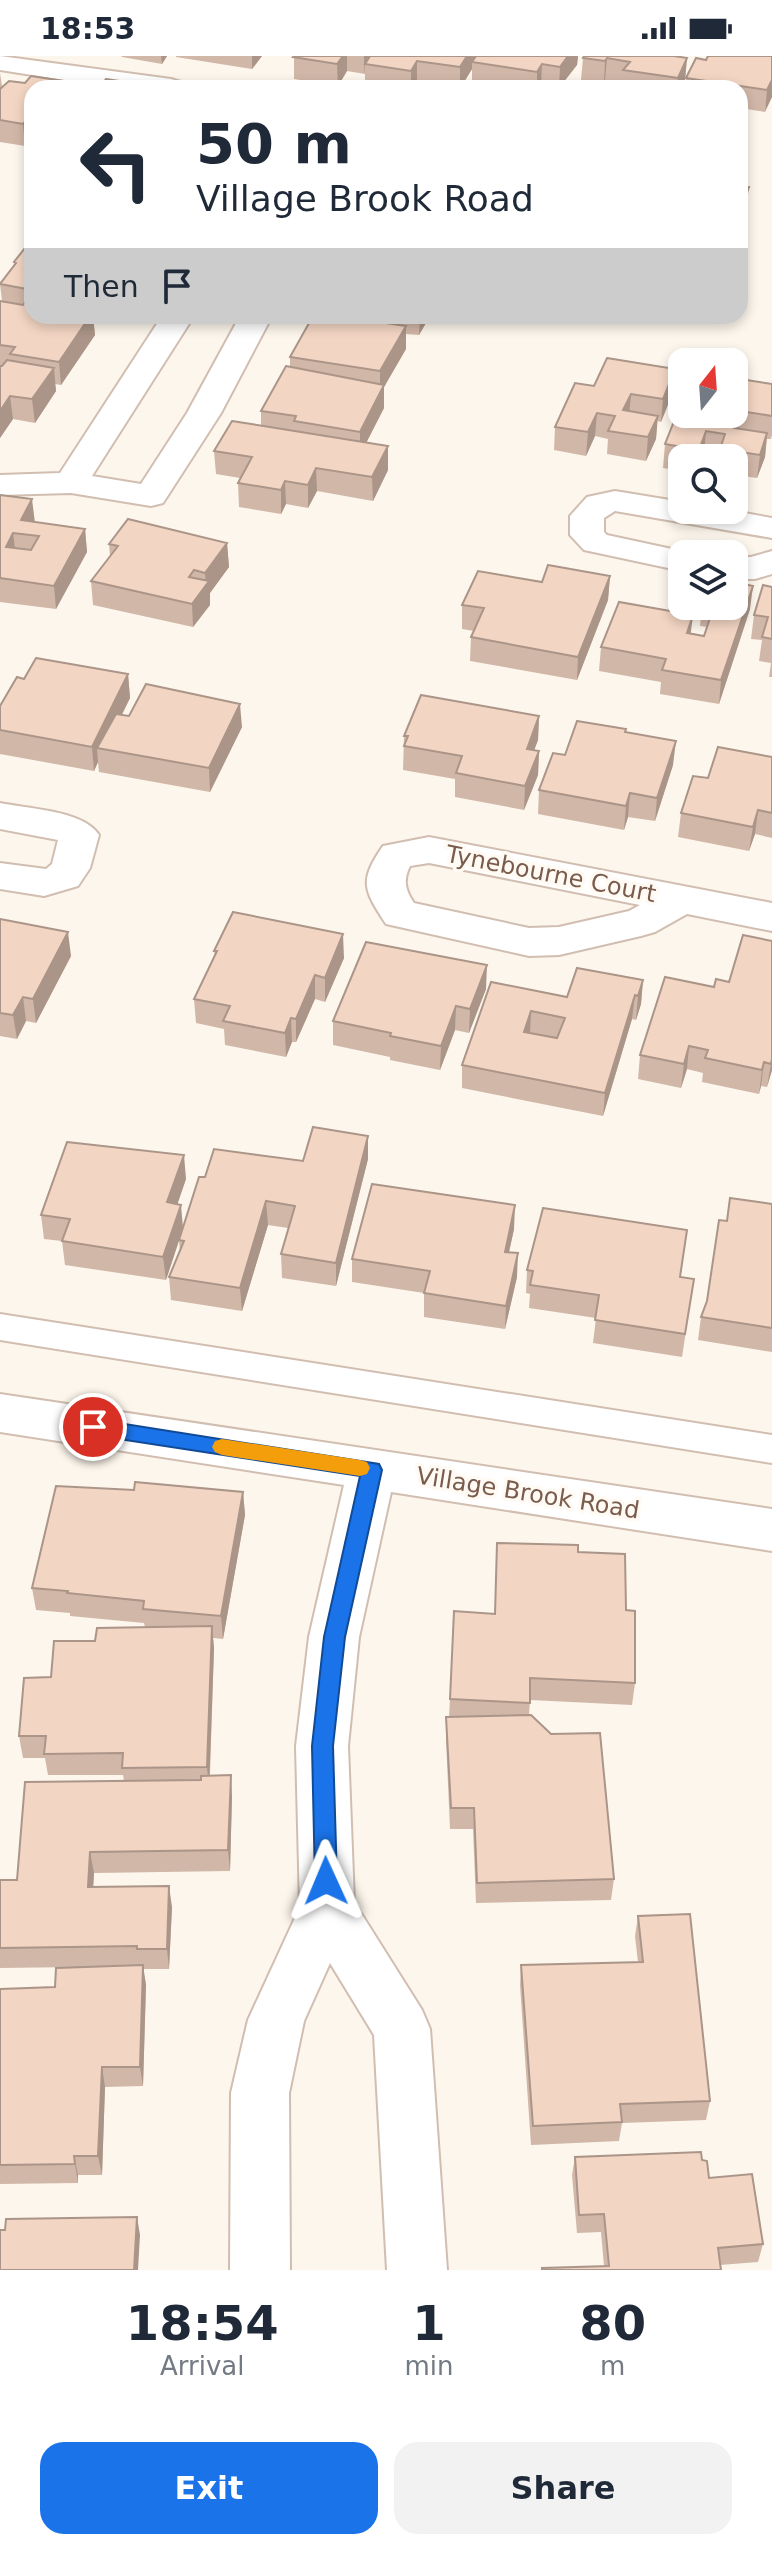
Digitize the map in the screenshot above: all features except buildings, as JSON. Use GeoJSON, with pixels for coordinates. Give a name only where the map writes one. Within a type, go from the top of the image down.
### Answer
{"type":"FeatureCollection","features":[{"type":"Feature","properties":{"kind":"street"},"geometry":{"type":"LineString","coordinates":[[0,62],[118,80]]}},
{"type":"Feature","properties":{"kind":"street"},"geometry":{"type":"LineString","coordinates":[[71,483],[173,324]]}},
{"type":"Feature","properties":{"kind":"street"},"geometry":{"type":"LineString","coordinates":[[0,485],[71,483],[151,496],[204,413],[252,324]]}},
{"type":"Feature","properties":{"kind":"street"},"geometry":{"type":"LineString","coordinates":[[668,557],[596,543],[587,535],[587,516],[599,504],[615,501],[772,528]]}},
{"type":"Feature","properties":{"kind":"street"},"geometry":{"type":"LineString","coordinates":[[748,568],[772,562]]}},
{"type":"Feature","properties":{"kind":"street"},"geometry":{"type":"LineString","coordinates":[[0,816],[73,830],[79,835],[76,860],[60,880],[48,885],[0,876]]}},
{"type":"Feature","properties":{"kind":"street","name":"Tynebourne Court"},"geometry":{"type":"LineString","coordinates":[[680,900],[641,922],[559,941],[529,942],[400,914],[384,890],[385,872],[397,855],[429,850],[772,917]]}},
{"type":"Feature","properties":{"kind":"street","name":"Village Brook Road"},"geometry":{"type":"LineString","coordinates":[[0,1413],[772,1530]]}},
{"type":"Feature","properties":{"kind":"street"},"geometry":{"type":"LineString","coordinates":[[260,2270],[260,2093],[276,2020],[327,1908],[324,1730],[334,1637],[372,1470]]}},
{"type":"Feature","properties":{"kind":"street"},"geometry":{"type":"LineString","coordinates":[[327,1908],[402,2029],[417,2270]]}},
{"type":"Feature","properties":{"kind":"lane"},"geometry":{"type":"LineString","coordinates":[[0,1327],[772,1449]]}},
{"type":"Feature","properties":{"kind":"slow traffic"},"geometry":{"type":"LineString","coordinates":[[222,1447],[360,1468]]}},
{"type":"Feature","properties":{"kind":"route"},"geometry":{"type":"LineString","coordinates":[[93,1427],[372,1470],[334,1637],[322,1746],[326,1881]]}}]}
